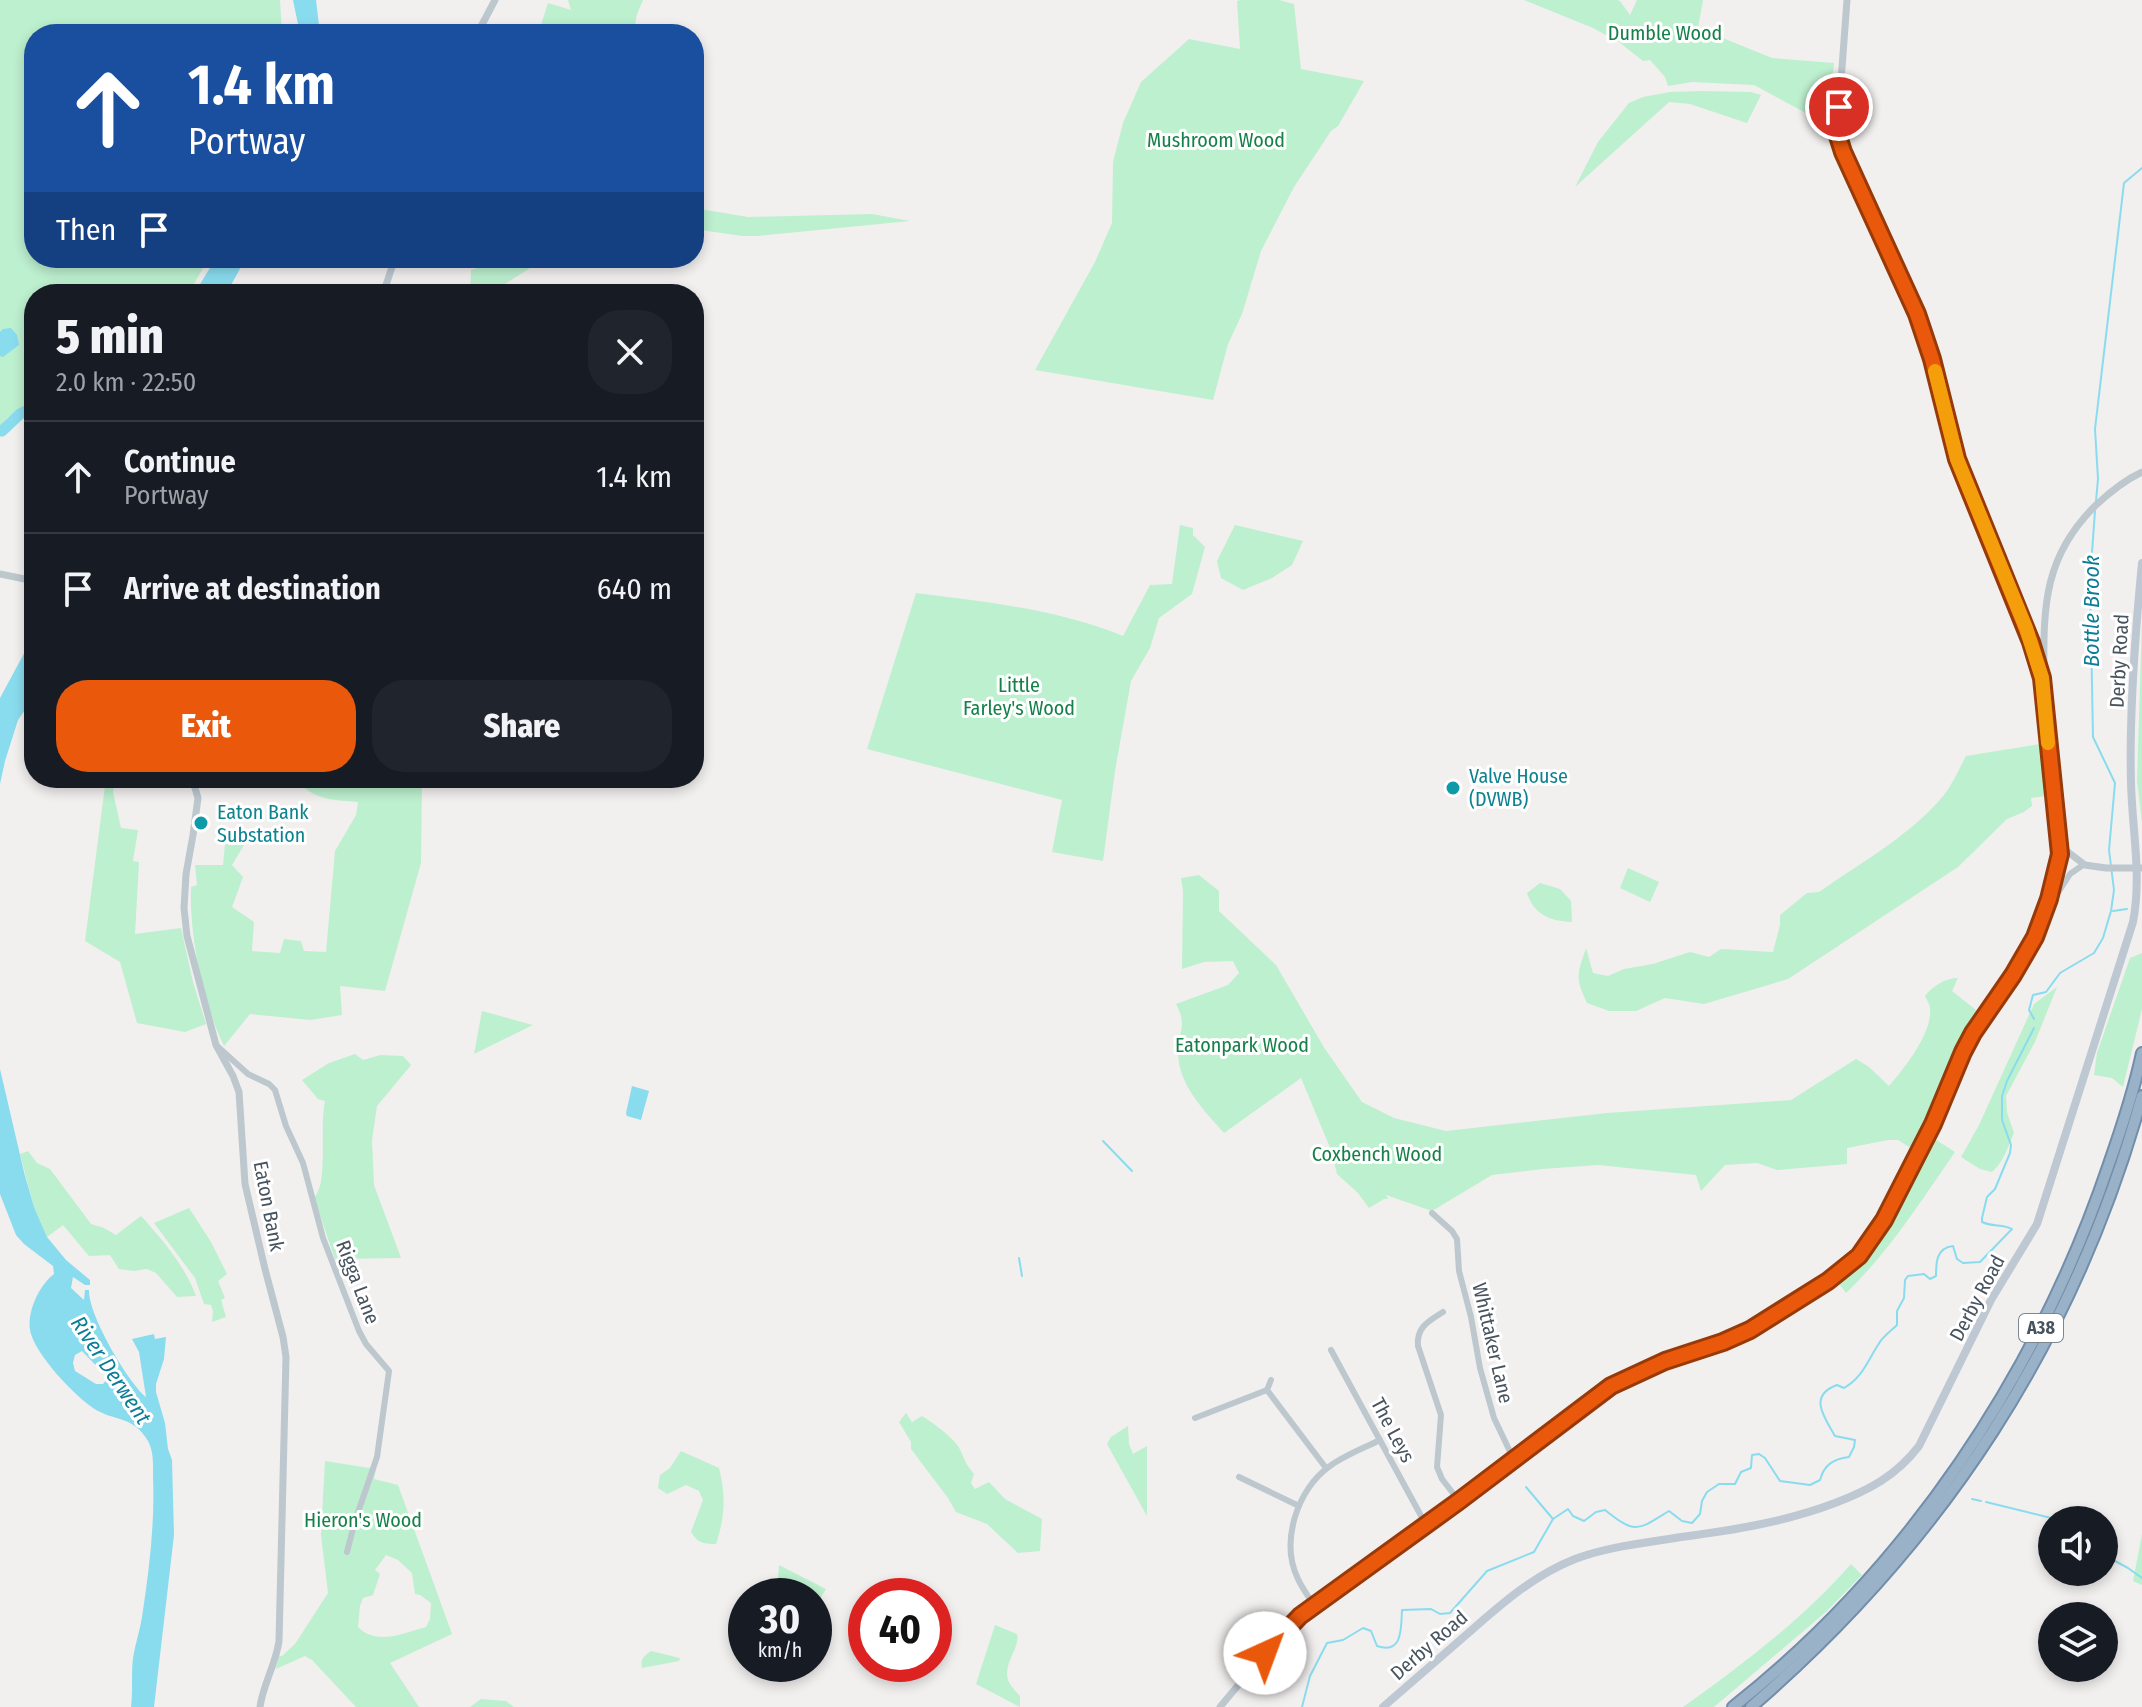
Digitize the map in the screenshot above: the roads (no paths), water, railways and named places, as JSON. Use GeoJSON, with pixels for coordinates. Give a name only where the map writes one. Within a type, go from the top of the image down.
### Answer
{"type":"FeatureCollection","features":[{"type":"Feature","properties":{"kind":"highway","name":"A38"},"geometry":{"type":"LineString","coordinates":[[1733,1707],[1811,1638],[1875,1571],[1921,1515],[1999,1403],[2042,1326],[2083,1236],[2123,1123],[2142,1053]]}},
{"type":"Feature","properties":{"kind":"highway","name":"A38"},"geometry":{"type":"LineString","coordinates":[[1751,1707],[1824,1641],[1881,1582],[1931,1521],[2010,1407],[2052,1332],[2095,1238],[2142,1096]]}},
{"type":"Feature","properties":{"kind":"main road","name":"Derby Road"},"geometry":{"type":"LineString","coordinates":[[1383,1707],[1507,1599],[1555,1569],[1595,1552],[1798,1516],[1864,1492],[1906,1462],[1927,1431],[1991,1300],[2037,1224],[2133,922],[2140,868],[2131,765],[2136,626],[2142,563]]}},
{"type":"Feature","properties":{"kind":"street"},"geometry":{"type":"LineString","coordinates":[[482,24],[495,0]]}},
{"type":"Feature","properties":{"kind":"street"},"geometry":{"type":"LineString","coordinates":[[1220,1707],[1284,1632],[1314,1606],[1611,1386],[1665,1361],[1750,1330],[1828,1281],[1859,1256],[1884,1220],[1933,1124],[1963,1052],[2031,943],[2049,899],[2057,873],[2060,846],[2042,678],[2026,628],[1957,459],[1932,359],[1917,314],[1840,143],[1838,122],[1847,0]]}},
{"type":"Feature","properties":{"kind":"street"},"geometry":{"type":"LineString","coordinates":[[2042,678],[2049,589],[2061,549],[2100,501],[2142,472]]}},
{"type":"Feature","properties":{"kind":"street"},"geometry":{"type":"LineString","coordinates":[[0,574],[24,579]]}},
{"type":"Feature","properties":{"kind":"street","name":"Eaton Bank"},"geometry":{"type":"LineString","coordinates":[[195,788],[198,798],[186,868],[185,919],[193,964],[216,1045],[239,1092],[245,1184],[286,1357],[278,1651],[260,1707]]}},
{"type":"Feature","properties":{"kind":"street"},"geometry":{"type":"LineString","coordinates":[[2060,846],[2083,865],[2140,868]]}},
{"type":"Feature","properties":{"kind":"street"},"geometry":{"type":"LineString","coordinates":[[2049,899],[2054,899],[2070,874],[2083,865]]}},
{"type":"Feature","properties":{"kind":"street","name":"Rigga Lane"},"geometry":{"type":"LineString","coordinates":[[216,1045],[248,1074],[275,1090],[286,1126],[303,1163],[326,1246],[359,1331],[389,1371],[377,1457],[347,1552]]}},
{"type":"Feature","properties":{"kind":"street","name":"Whittaker Lane"},"geometry":{"type":"LineString","coordinates":[[1432,1213],[1457,1239],[1459,1271],[1480,1368],[1494,1418],[1514,1460]]}},
{"type":"Feature","properties":{"kind":"street"},"geometry":{"type":"LineString","coordinates":[[1443,1312],[1421,1328],[1417,1339],[1441,1415],[1437,1467],[1459,1501]]}},
{"type":"Feature","properties":{"kind":"street","name":"The Leys"},"geometry":{"type":"LineString","coordinates":[[1331,1350],[1426,1525]]}},
{"type":"Feature","properties":{"kind":"street"},"geometry":{"type":"LineString","coordinates":[[1201,1418],[1267,1390],[1271,1380]]}},
{"type":"Feature","properties":{"kind":"street"},"geometry":{"type":"LineString","coordinates":[[1267,1390],[1326,1468]]}},
{"type":"Feature","properties":{"kind":"street"},"geometry":{"type":"LineString","coordinates":[[1314,1606],[1297,1578],[1292,1559],[1291,1539],[1299,1506],[1326,1468],[1380,1440]]}},
{"type":"Feature","properties":{"kind":"street"},"geometry":{"type":"LineString","coordinates":[[1239,1477],[1299,1506]]}},
{"type":"Feature","properties":{"kind":"water"},"geometry":{"type":"Polygon","coordinates":[[[293,0],[316,0],[319,24],[298,24],[293,0]]]}},
{"type":"Feature","properties":{"kind":"water"},"geometry":{"type":"Polygon","coordinates":[[[210,268],[240,268],[232,284],[200,284],[210,268]]]}},
{"type":"Feature","properties":{"kind":"water"},"geometry":{"type":"Polygon","coordinates":[[[11,328],[17,335],[19,345],[0,356],[0,332],[11,328]]]}},
{"type":"Feature","properties":{"kind":"water"},"geometry":{"type":"Polygon","coordinates":[[[24,654],[24,711],[18,720],[0,784],[0,698],[24,654]]]}},
{"type":"Feature","properties":{"kind":"water","name":"River Derwent"},"geometry":{"type":"Polygon","coordinates":[[[0,1069],[24,1172],[47,1237],[66,1260],[90,1280],[90,1285],[85,1285],[73,1277],[71,1288],[84,1300],[85,1290],[89,1290],[95,1315],[110,1346],[146,1397],[139,1352],[132,1339],[154,1334],[155,1339],[166,1337],[156,1392],[172,1460],[174,1535],[154,1707],[131,1707],[133,1658],[151,1547],[151,1450],[148,1441],[136,1427],[93,1408],[76,1394],[48,1364],[35,1343],[30,1318],[39,1293],[54,1274],[53,1266],[16,1235],[0,1194],[0,1069]],[[82,1351],[75,1355],[75,1371],[96,1384],[103,1384],[107,1379],[82,1351]]]}},
{"type":"Feature","properties":{"kind":"water"},"geometry":{"type":"Polygon","coordinates":[[[632,1086],[649,1091],[641,1120],[626,1113],[632,1086]]]}},
{"type":"Feature","properties":{"kind":"waterway","name":"Bottle Brook"},"geometry":{"type":"LineString","coordinates":[[2096,501],[2095,429],[2124,183],[2142,168]]}},
{"type":"Feature","properties":{"kind":"waterway"},"geometry":{"type":"LineString","coordinates":[[0,431],[24,412]]}},
{"type":"Feature","properties":{"kind":"waterway","name":"Bottle Brook"},"geometry":{"type":"LineString","coordinates":[[2034,1019],[2029,1010],[2033,995],[2046,992],[2060,973],[2094,953],[2103,938],[2114,890],[2109,850],[2115,783],[2093,737],[2090,580],[2095,511]]}},
{"type":"Feature","properties":{"kind":"waterway"},"geometry":{"type":"LineString","coordinates":[[2113,911],[2127,909]]}},
{"type":"Feature","properties":{"kind":"waterway","name":"Bottle Brook"},"geometry":{"type":"LineString","coordinates":[[1302,1707],[1310,1676],[1327,1643],[1343,1640],[1363,1628],[1371,1631],[1377,1646],[1392,1647],[1399,1638],[1402,1610],[1431,1609],[1440,1614],[1450,1613],[1487,1571],[1534,1552],[1553,1519],[1568,1509],[1573,1516],[1584,1521],[1596,1512],[1605,1510],[1624,1523],[1637,1527],[1669,1511],[1682,1521],[1692,1523],[1700,1514],[1707,1492],[1719,1484],[1735,1484],[1741,1472],[1751,1468],[1752,1455],[1759,1454],[1765,1458],[1780,1481],[1810,1485],[1820,1480],[1830,1464],[1849,1457],[1855,1440],[1835,1436],[1821,1408],[1821,1401],[1828,1390],[1837,1385],[1844,1388],[1855,1379],[1882,1339],[1897,1325],[1897,1311],[1904,1298],[1905,1280],[1908,1276],[1924,1274],[1930,1279],[1936,1276],[1940,1253],[1947,1247],[1953,1246],[1957,1259],[1963,1263],[1980,1262],[2012,1229],[1986,1224],[1982,1218],[1987,1197],[1995,1189],[2010,1153],[2011,1145],[2002,1120],[2002,1096],[2034,1028]]}},
{"type":"Feature","properties":{"kind":"waterway"},"geometry":{"type":"LineString","coordinates":[[1103,1141],[1132,1171]]}},
{"type":"Feature","properties":{"kind":"waterway"},"geometry":{"type":"LineString","coordinates":[[1019,1258],[1022,1276]]}},
{"type":"Feature","properties":{"kind":"waterway"},"geometry":{"type":"LineString","coordinates":[[1526,1487],[1553,1519]]}},
{"type":"Feature","properties":{"kind":"waterway"},"geometry":{"type":"LineString","coordinates":[[1972,1499],[1981,1501]]}},
{"type":"Feature","properties":{"kind":"waterway"},"geometry":{"type":"LineString","coordinates":[[1986,1502],[2038,1515]]}},
{"type":"Feature","properties":{"kind":"waterway"},"geometry":{"type":"LineString","coordinates":[[2118,1563],[2142,1578]]}},
{"type":"Feature","properties":{"kind":"place","name":"Valve House (DVWB)"},"geometry":{"type":"Point","coordinates":[1453,788]}},
{"type":"Feature","properties":{"kind":"place","name":"Eaton Bank Substation"},"geometry":{"type":"Point","coordinates":[201,823]}},
{"type":"Feature","properties":{"kind":"park label","name":"Dumble Wood"},"geometry":{"type":"Point","coordinates":[1665,33]}},
{"type":"Feature","properties":{"kind":"park label","name":"Mushroom Wood"},"geometry":{"type":"Point","coordinates":[1216,140]}},
{"type":"Feature","properties":{"kind":"park label","name":"Little Farley's Wood"},"geometry":{"type":"Point","coordinates":[1019,696]}},
{"type":"Feature","properties":{"kind":"park label","name":"Eatonpark Wood"},"geometry":{"type":"Point","coordinates":[1242,1045]}},
{"type":"Feature","properties":{"kind":"park label","name":"Coxbench Wood"},"geometry":{"type":"Point","coordinates":[1377,1154]}},
{"type":"Feature","properties":{"kind":"park label","name":"Hieron's Wood"},"geometry":{"type":"Point","coordinates":[363,1520]}}]}
